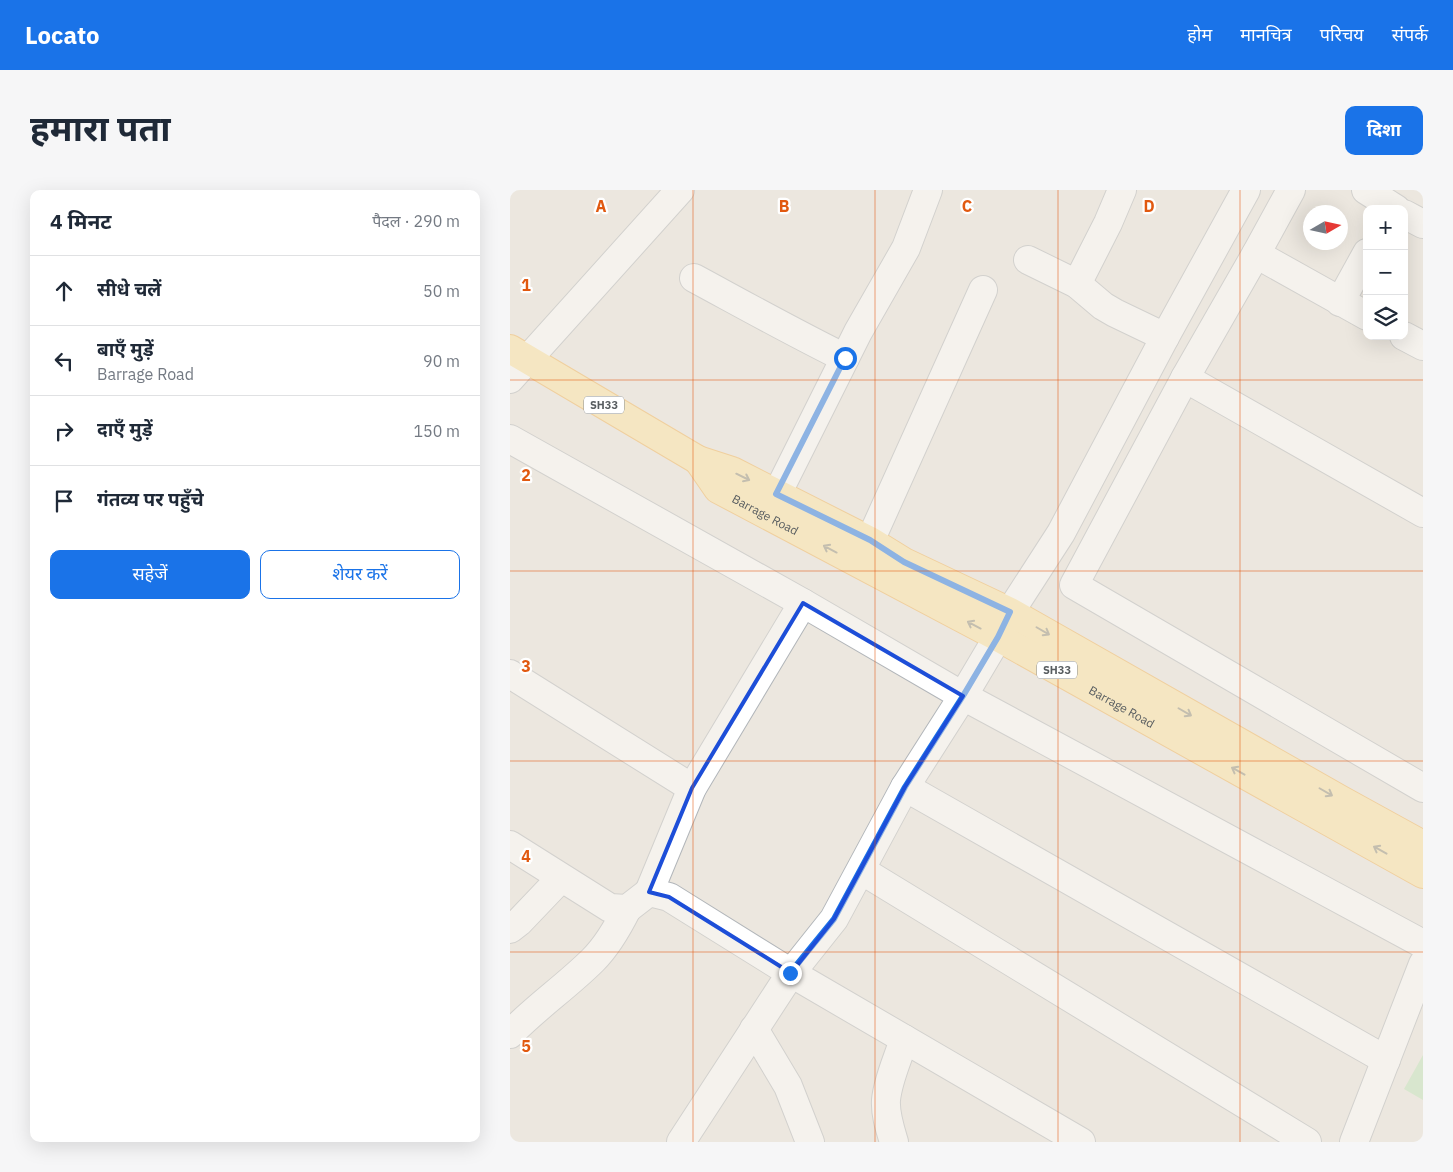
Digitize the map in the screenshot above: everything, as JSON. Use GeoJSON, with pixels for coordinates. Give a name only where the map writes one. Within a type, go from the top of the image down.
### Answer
{"type":"FeatureCollection","features":[{"type":"Feature","properties":{"kind":"main road","name":"Barrage Road"},"geometry":{"type":"LineString","coordinates":[[519,354],[698,460],[732,471],[870,540],[904,562],[1010,612],[1423,845]]}},
{"type":"Feature","properties":{"kind":"main road","name":"Barrage Road"},"geometry":{"type":"LineString","coordinates":[[698,460],[718,489],[998,637],[1423,874]]}},
{"type":"Feature","properties":{"kind":"street"},"geometry":{"type":"LineString","coordinates":[[510,379],[519,354],[680,190]]}},
{"type":"Feature","properties":{"kind":"street"},"geometry":{"type":"LineString","coordinates":[[776,494],[858,332],[906,248],[928,190]]}},
{"type":"Feature","properties":{"kind":"street"},"geometry":{"type":"LineString","coordinates":[[681,1142],[790,973],[834,919],[905,787],[963,696],[998,637],[1010,612],[1061,533],[1165,337],[1246,190]]}},
{"type":"Feature","properties":{"kind":"street"},"geometry":{"type":"LineString","coordinates":[[1291,190],[1185,378],[1074,585],[1423,788]]}},
{"type":"Feature","properties":{"kind":"street"},"geometry":{"type":"LineString","coordinates":[[1366,190],[1390,205]]}},
{"type":"Feature","properties":{"kind":"street"},"geometry":{"type":"LineString","coordinates":[[1077,284],[1108,223],[1118,191]]}},
{"type":"Feature","properties":{"kind":"street"},"geometry":{"type":"LineString","coordinates":[[1408,216],[1423,224]]}},
{"type":"Feature","properties":{"kind":"street"},"geometry":{"type":"LineString","coordinates":[[1256,254],[1363,314]]}},
{"type":"Feature","properties":{"kind":"street"},"geometry":{"type":"LineString","coordinates":[[1028,260],[1077,284],[1103,306],[1115,313],[1165,337]]}},
{"type":"Feature","properties":{"kind":"street"},"geometry":{"type":"LineString","coordinates":[[1340,302],[1363,261]]}},
{"type":"Feature","properties":{"kind":"street"},"geometry":{"type":"LineString","coordinates":[[694,278],[804,338],[845,358]]}},
{"type":"Feature","properties":{"kind":"street"},"geometry":{"type":"LineString","coordinates":[[870,540],[983,290]]}},
{"type":"Feature","properties":{"kind":"street"},"geometry":{"type":"LineString","coordinates":[[1408,338],[1423,346]]}},
{"type":"Feature","properties":{"kind":"street"},"geometry":{"type":"LineString","coordinates":[[1185,378],[1423,513]]}},
{"type":"Feature","properties":{"kind":"street"},"geometry":{"type":"LineString","coordinates":[[510,439],[963,696],[1423,944]]}},
{"type":"Feature","properties":{"kind":"street"},"geometry":{"type":"LineString","coordinates":[[510,1034],[594,959],[615,932],[627,909],[650,892],[692,788],[802,603]]}},
{"type":"Feature","properties":{"kind":"street"},"geometry":{"type":"LineString","coordinates":[[510,674],[692,788]]}},
{"type":"Feature","properties":{"kind":"street"},"geometry":{"type":"LineString","coordinates":[[905,787],[1386,1060]]}},
{"type":"Feature","properties":{"kind":"street"},"geometry":{"type":"LineString","coordinates":[[510,845],[610,908],[627,909]]}},
{"type":"Feature","properties":{"kind":"street"},"geometry":{"type":"LineString","coordinates":[[861,870],[1307,1142]]}},
{"type":"Feature","properties":{"kind":"street"},"geometry":{"type":"LineString","coordinates":[[510,930],[561,878]]}},
{"type":"Feature","properties":{"kind":"street"},"geometry":{"type":"LineString","coordinates":[[650,892],[669,897],[790,973],[1081,1142]]}},
{"type":"Feature","properties":{"kind":"street"},"geometry":{"type":"LineString","coordinates":[[1354,1142],[1423,964]]}},
{"type":"Feature","properties":{"kind":"street"},"geometry":{"type":"LineString","coordinates":[[754,1029],[788,1086],[810,1142]]}},
{"type":"Feature","properties":{"kind":"street"},"geometry":{"type":"LineString","coordinates":[[894,1142],[888,1126],[886,1101],[890,1080],[904,1039]]}},
{"type":"Feature","properties":{"kind":"highlighted area"},"geometry":{"type":"Polygon","coordinates":[[[803,603],[963,696],[905,787],[834,919],[791,973],[669,897],[649,892],[692,788],[803,603]]]}},
{"type":"Feature","properties":{"kind":"green space"},"geometry":{"type":"Polygon","coordinates":[[[1423,1055],[1423,1100],[1404,1089],[1423,1055]]]}},
{"type":"Feature","properties":{"kind":"route"},"geometry":{"type":"LineString","coordinates":[[790,973],[834,919],[905,787],[963,696],[998,637],[1010,612],[904,562],[870,540],[776,494],[845,358]]}}]}
